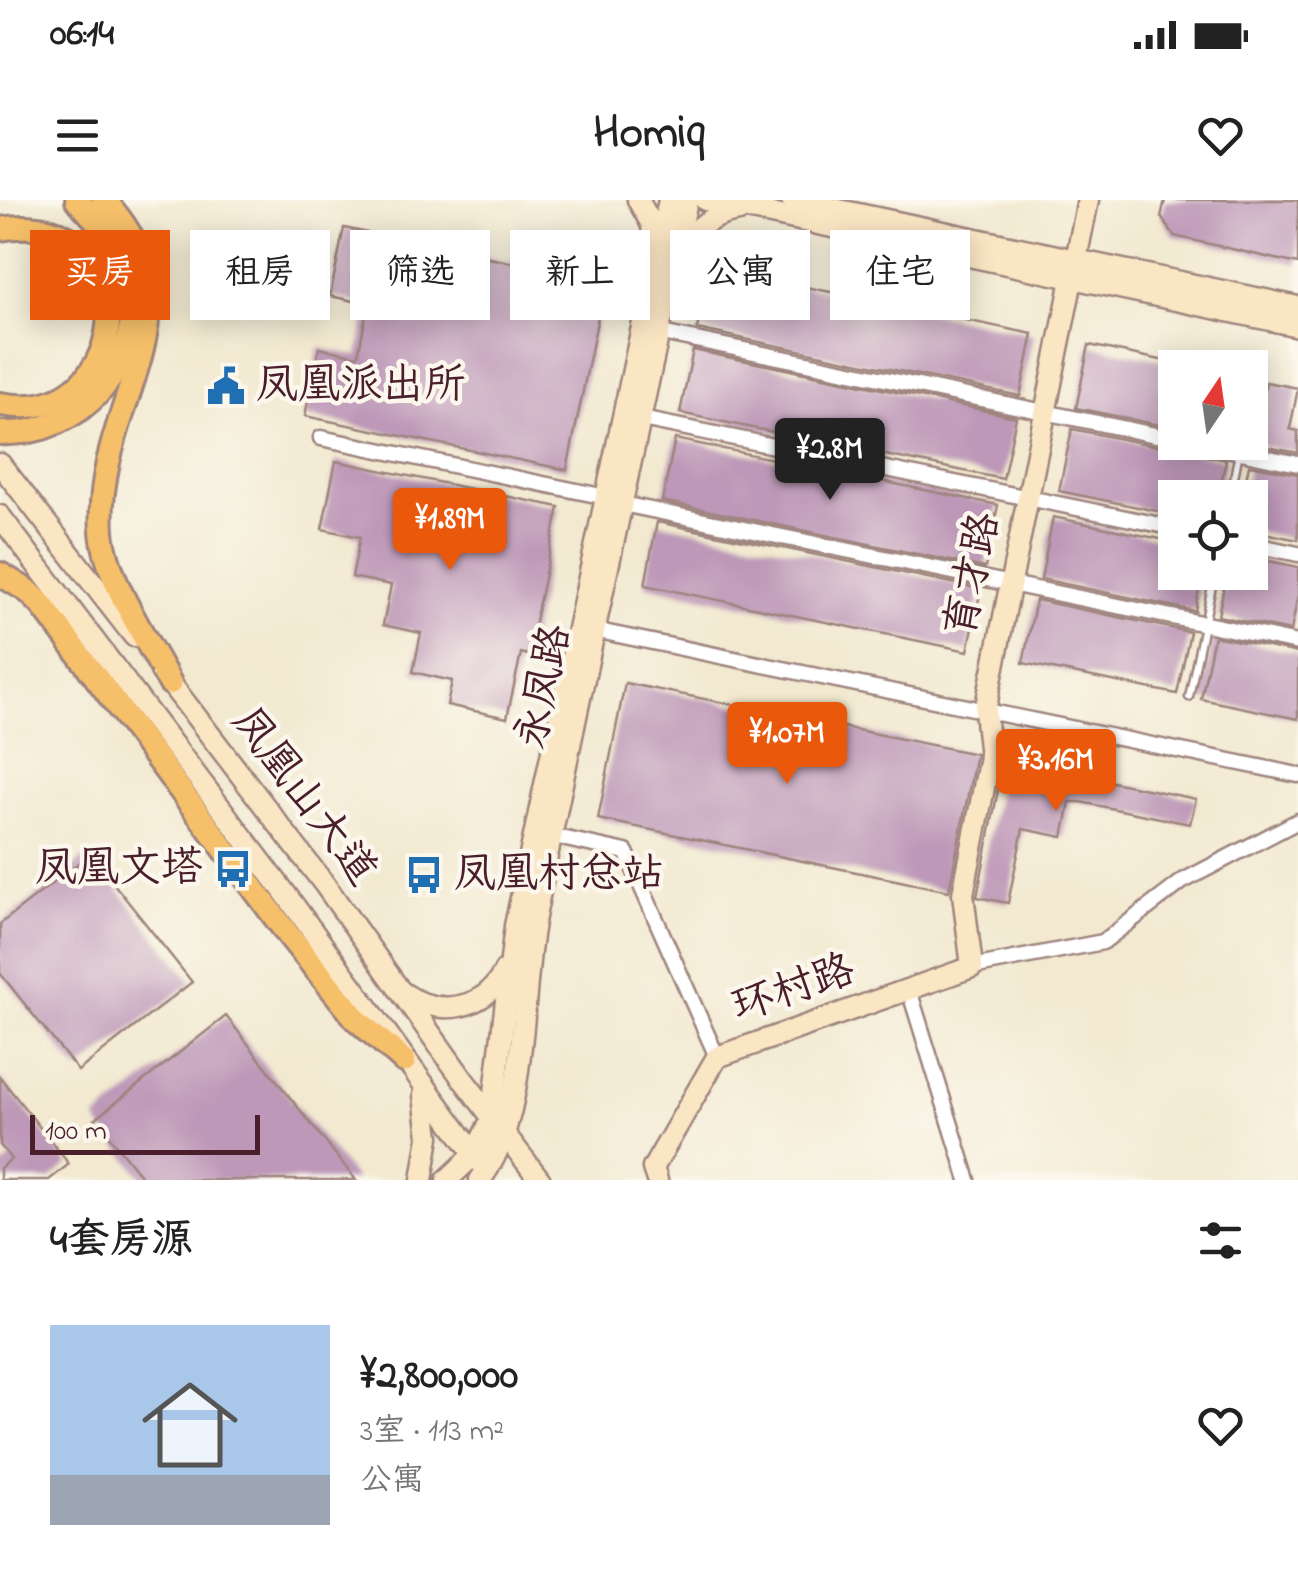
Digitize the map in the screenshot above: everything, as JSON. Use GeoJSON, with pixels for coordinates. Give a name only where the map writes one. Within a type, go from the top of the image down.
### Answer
{"type":"FeatureCollection","features":[{"type":"Feature","properties":{"kind":"main road"},"geometry":{"type":"LineString","coordinates":[[0,433],[30,432],[52,425],[92,401],[108,384],[128,341],[131,283],[122,256],[77,200]]}},
{"type":"Feature","properties":{"kind":"main road"},"geometry":{"type":"LineString","coordinates":[[104,200],[142,253],[150,298],[146,336],[108,459],[102,533],[112,573],[170,683]]}},
{"type":"Feature","properties":{"kind":"main road"},"geometry":{"type":"LineString","coordinates":[[0,229],[40,228],[66,238],[86,253],[108,292],[111,317],[108,340],[98,361],[67,393],[48,401],[0,404]]}},
{"type":"Feature","properties":{"kind":"main road"},"geometry":{"type":"LineString","coordinates":[[0,574],[28,590],[42,605],[290,937],[357,1020],[404,1060]]}},
{"type":"Feature","properties":{"kind":"street"},"geometry":{"type":"LineString","coordinates":[[638,200],[654,232],[664,267]]}},
{"type":"Feature","properties":{"kind":"street","name":"永凤路"},"geometry":{"type":"LineString","coordinates":[[664,267],[669,200]]}},
{"type":"Feature","properties":{"kind":"street","name":"永凤路"},"geometry":{"type":"LineString","coordinates":[[499,1126],[510,958],[587,629],[664,267],[687,200]]}},
{"type":"Feature","properties":{"kind":"street"},"geometry":{"type":"LineString","coordinates":[[705,200],[1298,307]]}},
{"type":"Feature","properties":{"kind":"street"},"geometry":{"type":"LineString","coordinates":[[792,200],[1298,326]]}},
{"type":"Feature","properties":{"kind":"street","name":"育才路"},"geometry":{"type":"LineString","coordinates":[[972,967],[963,894],[990,757],[985,711],[1088,200]]}},
{"type":"Feature","properties":{"kind":"street"},"geometry":{"type":"LineString","coordinates":[[664,267],[706,222],[735,211],[757,211]]}},
{"type":"Feature","properties":{"kind":"street"},"geometry":{"type":"LineString","coordinates":[[650,331],[1158,435]]}},
{"type":"Feature","properties":{"kind":"street"},"geometry":{"type":"LineString","coordinates":[[632,417],[1158,525]]}},
{"type":"Feature","properties":{"kind":"street"},"geometry":{"type":"LineString","coordinates":[[321,438],[1298,643]]}},
{"type":"Feature","properties":{"kind":"street"},"geometry":{"type":"LineString","coordinates":[[1268,455],[1298,464]]}},
{"type":"Feature","properties":{"kind":"street","name":"凤凰山大道"},"geometry":{"type":"LineString","coordinates":[[0,464],[324,885],[540,1180]]}},
{"type":"Feature","properties":{"kind":"street","name":"凤凰山大道"},"geometry":{"type":"LineString","coordinates":[[0,516],[294,906],[483,1172]]}},
{"type":"Feature","properties":{"kind":"street"},"geometry":{"type":"LineString","coordinates":[[1268,548],[1298,554]]}},
{"type":"Feature","properties":{"kind":"street"},"geometry":{"type":"LineString","coordinates":[[587,629],[1298,775]]}},
{"type":"Feature","properties":{"kind":"street","name":"永凤路"},"geometry":{"type":"LineString","coordinates":[[499,1126],[512,1108],[531,941],[587,629]]}},
{"type":"Feature","properties":{"kind":"street"},"geometry":{"type":"LineString","coordinates":[[972,967],[1103,942],[1183,882],[1298,821]]}},
{"type":"Feature","properties":{"kind":"street"},"geometry":{"type":"LineString","coordinates":[[552,836],[626,852],[718,1056]]}},
{"type":"Feature","properties":{"kind":"street"},"geometry":{"type":"LineString","coordinates":[[398,988],[433,1006],[470,1004],[494,989],[510,958]]}},
{"type":"Feature","properties":{"kind":"street","name":"环村路"},"geometry":{"type":"LineString","coordinates":[[657,1180],[653,1168],[718,1056],[972,967]]}},
{"type":"Feature","properties":{"kind":"street"},"geometry":{"type":"LineString","coordinates":[[909,990],[968,1180]]}},
{"type":"Feature","properties":{"kind":"street"},"geometry":{"type":"LineString","coordinates":[[421,1084],[429,1128],[422,1180]]}},
{"type":"Feature","properties":{"kind":"street"},"geometry":{"type":"LineString","coordinates":[[448,1180],[483,1172],[499,1126]]}},
{"type":"Feature","properties":{"kind":"lane"},"geometry":{"type":"LineString","coordinates":[[1189,697],[1211,590]]}},
{"type":"Feature","properties":{"kind":"building"},"geometry":{"type":"Polygon","coordinates":[[[1165,200],[1298,200],[1298,264],[1174,236],[1161,217],[1165,200]]]}},
{"type":"Feature","properties":{"kind":"building"},"geometry":{"type":"Polygon","coordinates":[[[344,228],[354,230],[350,230],[350,300],[330,296],[344,228]]]}},
{"type":"Feature","properties":{"kind":"building"},"geometry":{"type":"Polygon","coordinates":[[[490,258],[510,262],[510,320],[597,320],[567,470],[305,416],[319,348],[358,356],[365,320],[490,320],[490,258]]]}},
{"type":"Feature","properties":{"kind":"building"},"geometry":{"type":"Polygon","coordinates":[[[810,288],[830,292],[830,320],[966,320],[1033,334],[1020,396],[697,329],[699,320],[810,320],[810,288]]]}},
{"type":"Feature","properties":{"kind":"building"},"geometry":{"type":"Polygon","coordinates":[[[1089,345],[1158,359],[1158,425],[1076,408],[1089,345]]]}},
{"type":"Feature","properties":{"kind":"building"},"geometry":{"type":"Polygon","coordinates":[[[693,350],[1016,417],[1003,479],[680,413],[693,350]]]}},
{"type":"Feature","properties":{"kind":"building"},"geometry":{"type":"Polygon","coordinates":[[[1268,382],[1298,388],[1290,429],[1298,431],[1298,453],[1268,447],[1268,382]]]}},
{"type":"Feature","properties":{"kind":"building"},"geometry":{"type":"Polygon","coordinates":[[[1072,429],[1158,446],[1158,460],[1226,460],[1222,480],[1158,480],[1158,511],[1059,491],[1072,429]]]}},
{"type":"Feature","properties":{"kind":"building"},"geometry":{"type":"Polygon","coordinates":[[[675,439],[998,505],[985,568],[662,501],[675,439]]]}},
{"type":"Feature","properties":{"kind":"building"},"geometry":{"type":"Polygon","coordinates":[[[336,461],[559,507],[528,655],[521,653],[507,718],[447,705],[452,681],[413,672],[421,633],[383,625],[391,585],[352,577],[360,537],[322,529],[336,461]]]}},
{"type":"Feature","properties":{"kind":"building"},"geometry":{"type":"Polygon","coordinates":[[[1249,465],[1298,474],[1298,540],[1268,534],[1268,480],[1246,480],[1249,465]]]}},
{"type":"Feature","properties":{"kind":"building"},"geometry":{"type":"Polygon","coordinates":[[[1053,517],[1158,539],[1158,590],[1199,590],[1195,611],[1041,579],[1053,517]]]}},
{"type":"Feature","properties":{"kind":"building"},"geometry":{"type":"Polygon","coordinates":[[[657,522],[981,589],[968,651],[645,585],[657,522]]]}},
{"type":"Feature","properties":{"kind":"building"},"geometry":{"type":"Polygon","coordinates":[[[1268,561],[1298,567],[1298,595],[1291,631],[1218,616],[1223,590],[1268,590],[1268,561]]]}},
{"type":"Feature","properties":{"kind":"building"},"geometry":{"type":"Polygon","coordinates":[[[1036,600],[1190,632],[1177,694],[1023,663],[1036,600]]]}},
{"type":"Feature","properties":{"kind":"building"},"geometry":{"type":"Polygon","coordinates":[[[1214,636],[1298,653],[1298,719],[1201,699],[1214,636]]]}},
{"type":"Feature","properties":{"kind":"building"},"geometry":{"type":"Polygon","coordinates":[[[625,683],[976,754],[949,891],[598,819],[625,683]]]}},
{"type":"Feature","properties":{"kind":"building"},"geometry":{"type":"Polygon","coordinates":[[[1004,760],[1196,799],[1190,824],[1070,802],[1063,837],[1023,829],[1008,903],[977,897],[1004,760]]]}},
{"type":"Feature","properties":{"kind":"building"},"geometry":{"type":"Polygon","coordinates":[[[90,854],[192,982],[78,1071],[0,973],[0,924],[90,854]]]}},
{"type":"Feature","properties":{"kind":"building"},"geometry":{"type":"Polygon","coordinates":[[[226,1016],[356,1180],[144,1180],[95,1119],[226,1016]]]}},
{"type":"Feature","properties":{"kind":"building"},"geometry":{"type":"Polygon","coordinates":[[[0,1077],[69,1164],[49,1180],[0,1180],[0,1168],[11,1159],[0,1145],[0,1077]]]}},
{"type":"Feature","properties":{"kind":"place","name":"凤凰派出所"},"geometry":{"type":"Point","coordinates":[226,386]}},
{"type":"Feature","properties":{"kind":"place","name":"凤凰文塔"},"geometry":{"type":"Point","coordinates":[233,869]}},
{"type":"Feature","properties":{"kind":"place","name":"凤凰村总站"},"geometry":{"type":"Point","coordinates":[424,875]}}]}
